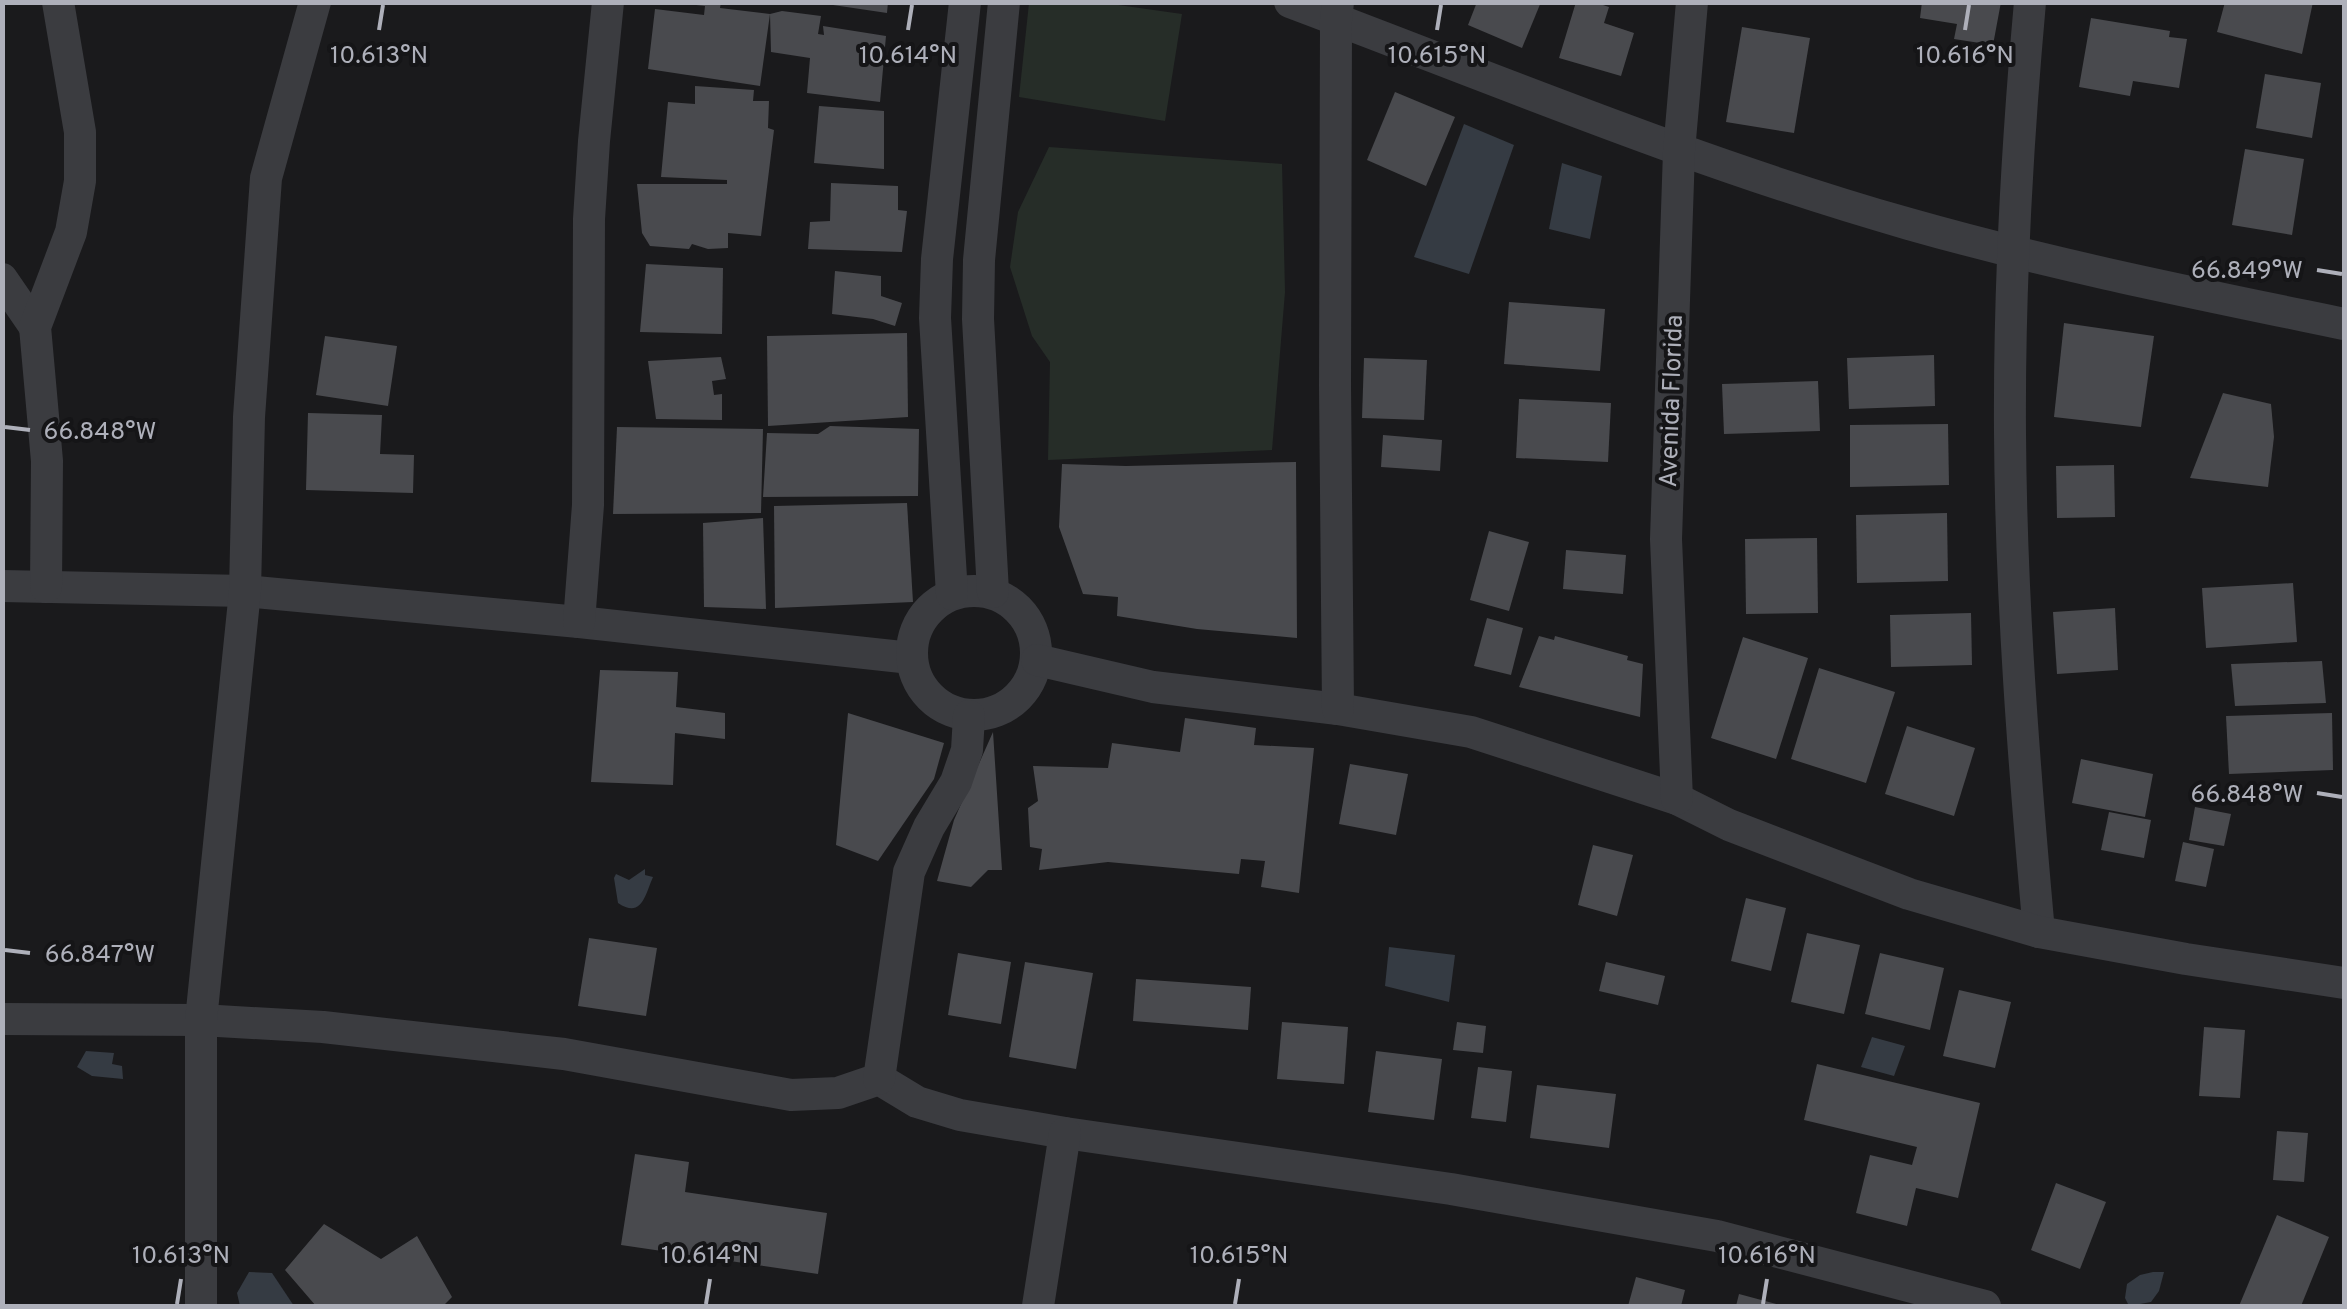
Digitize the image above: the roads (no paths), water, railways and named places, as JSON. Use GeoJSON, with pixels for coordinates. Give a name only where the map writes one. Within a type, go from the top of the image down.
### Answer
{"type":"FeatureCollection","features":[{"type":"Feature","properties":{"kind":"street"},"geometry":{"type":"LineString","coordinates":[[46,587],[46,461],[35,327],[71,232],[80,180],[80,132],[58,2]]}},
{"type":"Feature","properties":{"kind":"street"},"geometry":{"type":"LineString","coordinates":[[201,1306],[201,1020],[245,591],[249,417],[266,178],[315,2]]}},
{"type":"Feature","properties":{"kind":"street"},"geometry":{"type":"LineString","coordinates":[[579,622],[588,505],[589,219],[608,2]]}},
{"type":"Feature","properties":{"kind":"street"},"geometry":{"type":"LineString","coordinates":[[952,594],[935,318],[937,259],[965,2]]}},
{"type":"Feature","properties":{"kind":"street"},"geometry":{"type":"LineString","coordinates":[[993,592],[978,318],[979,260],[1004,2]]}},
{"type":"Feature","properties":{"kind":"street"},"geometry":{"type":"LineString","coordinates":[[1290,2],[1337,11],[1678,151],[1906,224],[2137,282],[2344,324]]}},
{"type":"Feature","properties":{"kind":"street","name":"Avenida Florida"},"geometry":{"type":"LineString","coordinates":[[1677,799],[1666,540],[1678,151],[1692,2]]}},
{"type":"Feature","properties":{"kind":"street"},"geometry":{"type":"LineString","coordinates":[[2030,2],[2018,124],[2012,252],[2010,432],[2014,592],[2038,932]]}},
{"type":"Feature","properties":{"kind":"street"},"geometry":{"type":"LineString","coordinates":[[1337,11],[1338,709]]}},
{"type":"Feature","properties":{"kind":"street"},"geometry":{"type":"LineString","coordinates":[[2,279],[35,327]]}},
{"type":"Feature","properties":{"kind":"street"},"geometry":{"type":"LineString","coordinates":[[2,586],[245,591],[912,658]]}},
{"type":"Feature","properties":{"kind":"street"},"geometry":{"type":"LineString","coordinates":[[972,589],[993,592],[1018,607],[1034,631],[1037,660],[1030,683],[1014,702],[993,713],[970,716],[948,710],[930,698],[918,680],[912,658],[915,631],[930,608],[952,594],[972,589]]}},
{"type":"Feature","properties":{"kind":"street"},"geometry":{"type":"LineString","coordinates":[[1037,660],[1153,687],[1338,709],[1471,732],[1677,799],[1729,825],[1909,894],[2038,932],[2344,983]]}},
{"type":"Feature","properties":{"kind":"street"},"geometry":{"type":"LineString","coordinates":[[879,1079],[910,872],[929,827],[956,782],[967,750],[970,716]]}},
{"type":"Feature","properties":{"kind":"street"},"geometry":{"type":"LineString","coordinates":[[2,1019],[201,1020],[323,1027],[564,1054],[791,1095],[838,1094],[879,1079]]}},
{"type":"Feature","properties":{"kind":"street"},"geometry":{"type":"LineString","coordinates":[[879,1079],[917,1102],[960,1116],[1451,1188],[1717,1236],[1985,1306]]}},
{"type":"Feature","properties":{"kind":"street"},"geometry":{"type":"LineString","coordinates":[[1038,1306],[1065,1133]]}}]}
